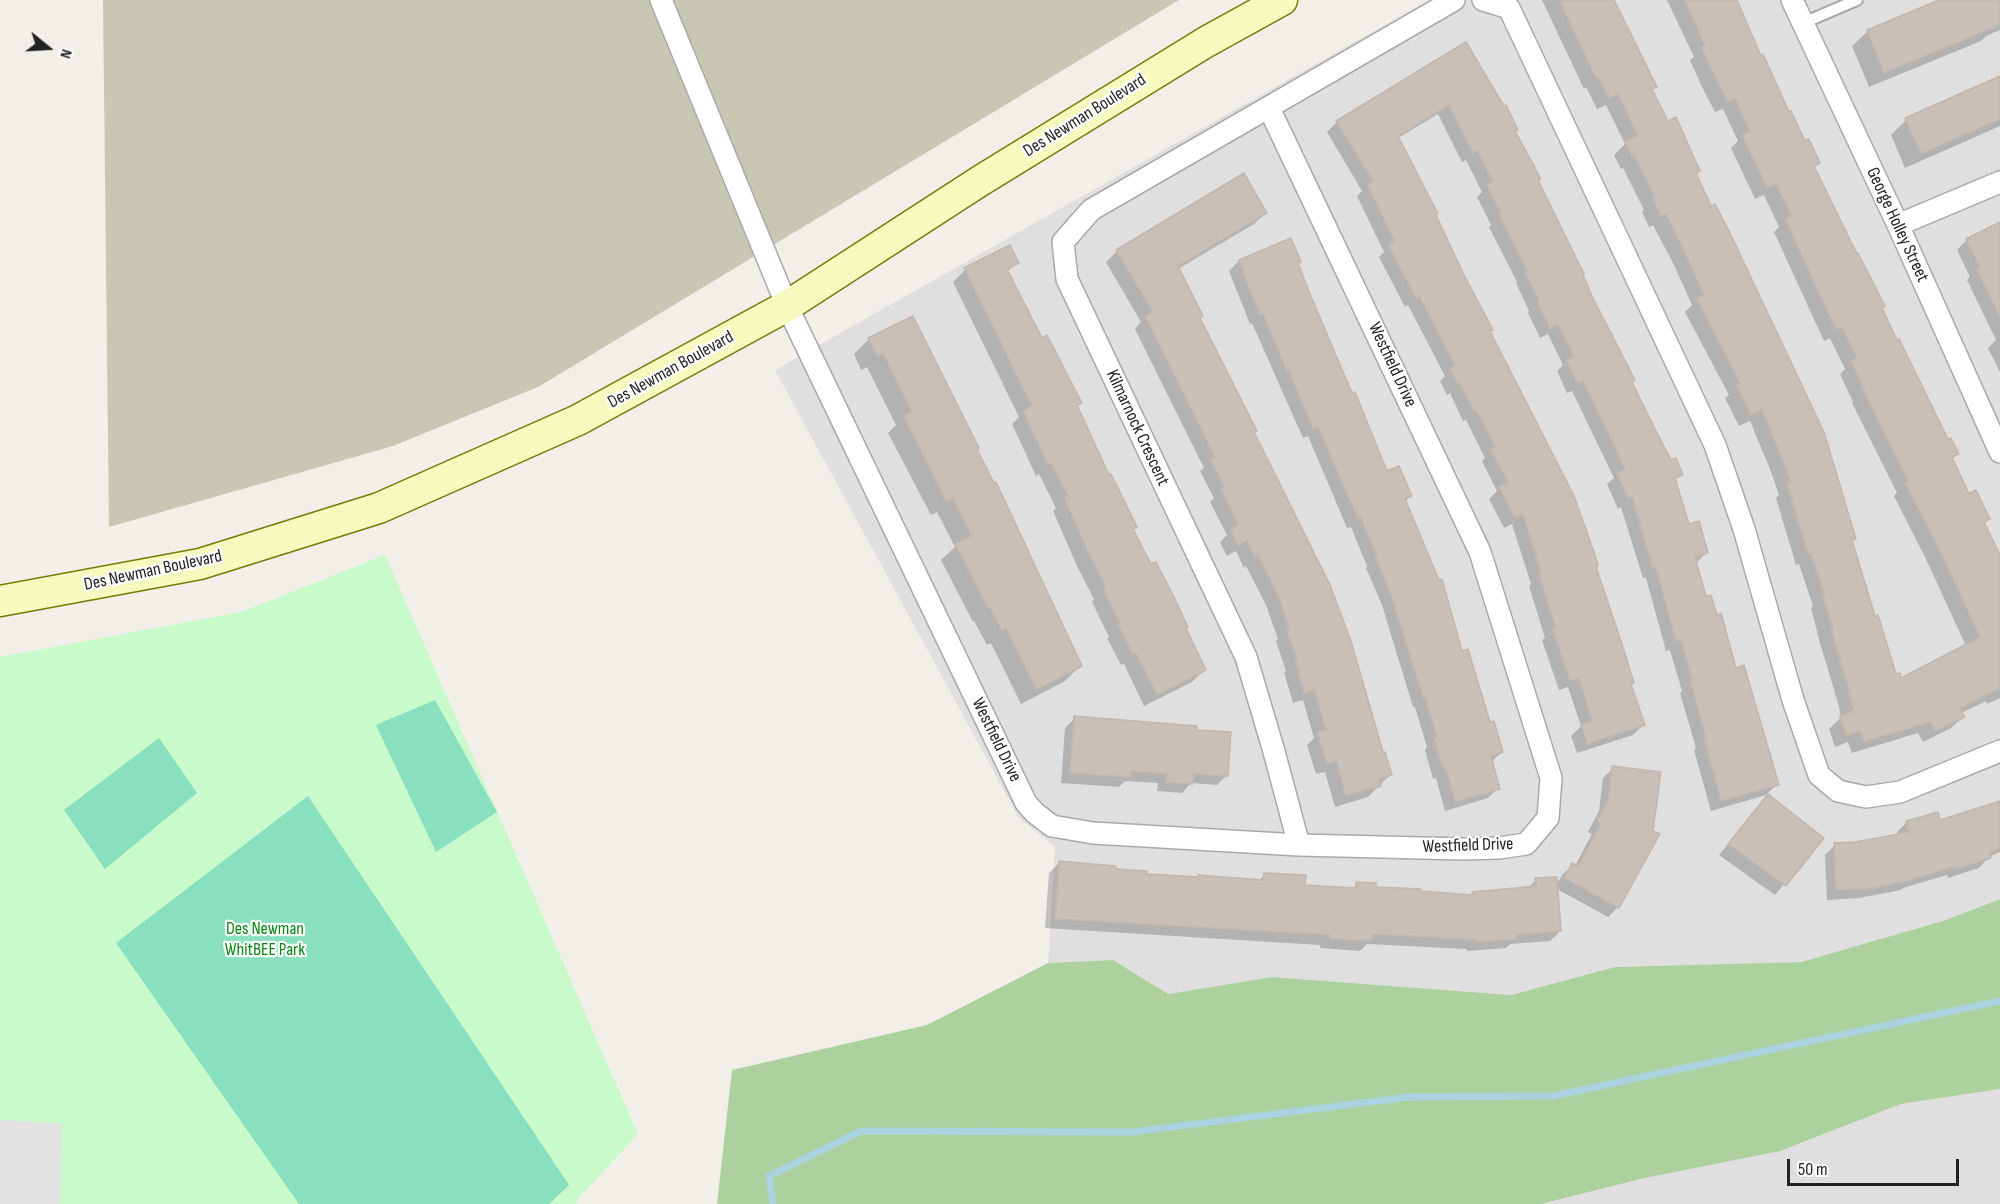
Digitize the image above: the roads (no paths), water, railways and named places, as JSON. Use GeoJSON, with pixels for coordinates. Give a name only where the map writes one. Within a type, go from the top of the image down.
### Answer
{"type":"FeatureCollection","features":[{"type":"Feature","properties":{"kind":"street","name":"Westfield Drive"},"geometry":{"type":"LineString","coordinates":[[661,0],[787,306],[1026,803],[1035,813],[1053,826],[1093,833],[1299,845],[1463,849],[1499,848],[1526,844],[1548,818],[1551,778],[1480,552],[1269,108]]}},
{"type":"Feature","properties":{"kind":"street","name":"Des Newman Boulevard"},"geometry":{"type":"LineString","coordinates":[[0,600],[200,564],[379,508],[578,420],[787,306],[980,181],[1206,42],[1282,0]]}},
{"type":"Feature","properties":{"kind":"street"},"geometry":{"type":"LineString","coordinates":[[1269,108],[1454,0]]}},
{"type":"Feature","properties":{"kind":"street"},"geometry":{"type":"LineString","coordinates":[[1482,0],[1509,8],[1715,445],[1744,529],[1793,700],[1819,775],[1838,790],[1866,797],[1900,792],[2000,751]]}},
{"type":"Feature","properties":{"kind":"street","name":"George Holley Street"},"geometry":{"type":"LineString","coordinates":[[1792,0],[1898,225],[2000,452]]}},
{"type":"Feature","properties":{"kind":"street","name":"Kilmarnock Crescent"},"geometry":{"type":"LineString","coordinates":[[1269,108],[1091,210],[1063,242],[1067,279],[1246,657],[1299,845]]}},
{"type":"Feature","properties":{"kind":"street"},"geometry":{"type":"LineString","coordinates":[[1898,225],[2000,182]]}},
{"type":"Feature","properties":{"kind":"lane"},"geometry":{"type":"LineString","coordinates":[[1803,23],[1857,0]]}},
{"type":"Feature","properties":{"kind":"waterway"},"geometry":{"type":"LineString","coordinates":[[773,1204],[769,1176],[861,1131],[1132,1132],[1409,1097],[1553,1096],[2000,1001]]}},
{"type":"Feature","properties":{"kind":"park label","name":"Des Newman WhitBEE Park"},"geometry":{"type":"Point","coordinates":[265,939]}}]}
